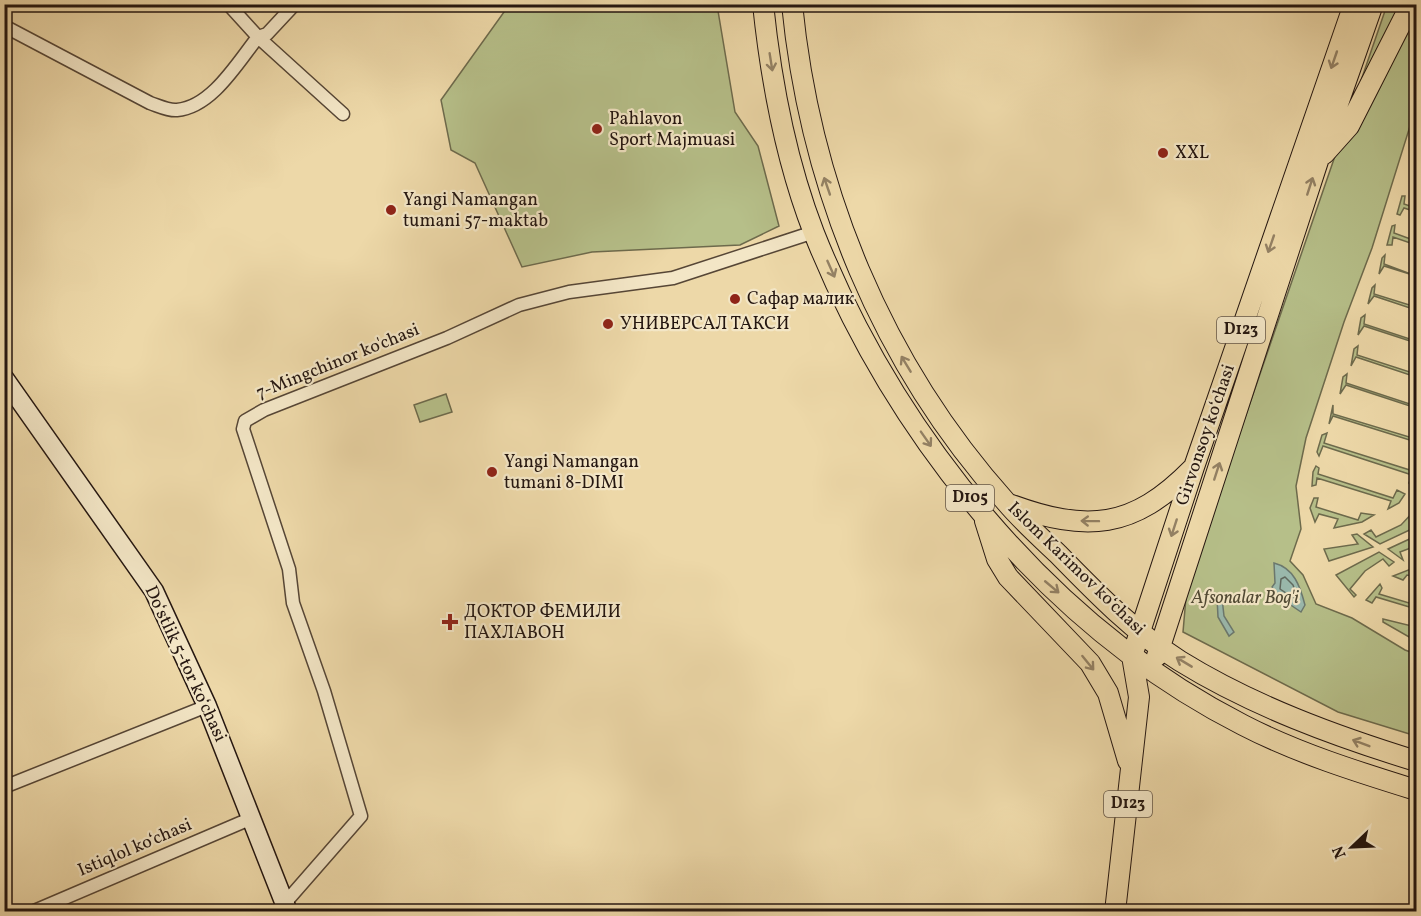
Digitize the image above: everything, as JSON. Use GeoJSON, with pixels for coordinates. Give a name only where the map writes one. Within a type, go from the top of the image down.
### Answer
{"type":"FeatureCollection","features":[{"type":"Feature","properties":{"kind":"main road","name":"Islom Karimov koʻchasi"},"geometry":{"type":"LineString","coordinates":[[764,4],[777,97],[814,232],[876,363],[931,446],[983,516],[1040,578],[1132,656],[1153,670],[1244,726],[1324,759],[1416,790]]}},
{"type":"Feature","properties":{"kind":"main road","name":"Islom Karimov koʻchasi"},"geometry":{"type":"LineString","coordinates":[[792,4],[812,131],[824,178],[847,243],[888,334],[932,407],[1005,502],[1096,593],[1159,646],[1248,697],[1291,716],[1416,761]]}},
{"type":"Feature","properties":{"kind":"main road","name":"Girvonsoy koʻchasi"},"geometry":{"type":"LineString","coordinates":[[1114,912],[1139,697],[1132,656],[1194,467],[1354,4]]}},
{"type":"Feature","properties":{"kind":"main road","name":"Girvonsoy koʻchasi"},"geometry":{"type":"LineString","coordinates":[[1159,646],[1319,158],[1373,4]]}},
{"type":"Feature","properties":{"kind":"main road"},"geometry":{"type":"LineString","coordinates":[[1319,158],[1349,126],[1411,4]]}},
{"type":"Feature","properties":{"kind":"main road"},"geometry":{"type":"LineString","coordinates":[[1005,502],[1066,519],[1106,521],[1130,515],[1151,504],[1172,489],[1194,467]]}},
{"type":"Feature","properties":{"kind":"main road"},"geometry":{"type":"LineString","coordinates":[[983,516],[997,559],[1008,578],[1090,663],[1108,693],[1131,771]]}},
{"type":"Feature","properties":{"kind":"main road","name":"D123"},"geometry":{"type":"LineString","coordinates":[[1153,670],[1159,646]]}},
{"type":"Feature","properties":{"kind":"main road","name":"Girvonsoy koʻchasi"},"geometry":{"type":"LineString","coordinates":[[1139,697],[1153,670]]}},
{"type":"Feature","properties":{"kind":"street"},"geometry":{"type":"LineString","coordinates":[[228,4],[258,37],[343,114]]}},
{"type":"Feature","properties":{"kind":"street"},"geometry":{"type":"LineString","coordinates":[[4,26],[150,103],[175,110],[189,108],[214,91],[258,37],[267,34],[295,4]]}},
{"type":"Feature","properties":{"kind":"street","name":"7-Mingchinor ko'chasi"},"geometry":{"type":"LineString","coordinates":[[286,907],[361,816],[324,691],[293,603],[290,569],[243,429],[245,421],[264,410],[447,338],[519,305],[569,292],[673,278],[814,232]]}},
{"type":"Feature","properties":{"kind":"street","name":"Doʻstlik 5-tor koʻchasi"},"geometry":{"type":"LineString","coordinates":[[4,378],[154,591],[207,706],[286,907]]}},
{"type":"Feature","properties":{"kind":"street"},"geometry":{"type":"LineString","coordinates":[[4,786],[207,706]]}},
{"type":"Feature","properties":{"kind":"street","name":"Istiqlol ko‘chasi"},"geometry":{"type":"LineString","coordinates":[[32,912],[252,818]]}},
{"type":"Feature","properties":{"kind":"green space","name":"Pahlavon Sport Majmuasi"},"geometry":{"type":"Polygon","coordinates":[[[509,5],[717,5],[735,112],[758,146],[779,226],[740,245],[592,252],[522,267],[475,163],[451,150],[441,100],[509,5]]]}},
{"type":"Feature","properties":{"kind":"green space","name":"Afsonalar Bog'i"},"geometry":{"type":"Polygon","coordinates":[[[1387,5],[1416,5],[1416,107],[1372,248],[1344,322],[1306,438],[1296,486],[1301,529],[1290,561],[1303,575],[1316,604],[1352,618],[1405,650],[1416,654],[1416,736],[1338,712],[1183,632],[1187,586],[1387,5]]]}},
{"type":"Feature","properties":{"kind":"green space"},"geometry":{"type":"Polygon","coordinates":[[[1402,196],[1405,196],[1404,204],[1416,208],[1416,212],[1404,208],[1400,215],[1397,214],[1402,196]]]}},
{"type":"Feature","properties":{"kind":"green space"},"geometry":{"type":"Polygon","coordinates":[[[1395,225],[1394,233],[1416,241],[1416,245],[1393,237],[1392,245],[1387,245],[1392,226],[1395,225]]]}},
{"type":"Feature","properties":{"kind":"green space"},"geometry":{"type":"Polygon","coordinates":[[[1385,255],[1384,264],[1416,276],[1384,266],[1379,274],[1382,258],[1385,255]]]}},
{"type":"Feature","properties":{"kind":"green space"},"geometry":{"type":"Polygon","coordinates":[[[1375,285],[1374,294],[1416,307],[1416,310],[1374,296],[1368,304],[1375,285]]]}},
{"type":"Feature","properties":{"kind":"green space"},"geometry":{"type":"Polygon","coordinates":[[[1365,315],[1364,324],[1416,341],[1416,343],[1364,326],[1358,335],[1361,318],[1365,315]]]}},
{"type":"Feature","properties":{"kind":"green space"},"geometry":{"type":"Polygon","coordinates":[[[1358,346],[1357,355],[1416,374],[1416,377],[1356,357],[1351,366],[1354,349],[1358,346]]]}},
{"type":"Feature","properties":{"kind":"green space"},"geometry":{"type":"Polygon","coordinates":[[[1347,374],[1346,383],[1416,406],[1416,408],[1346,385],[1340,394],[1343,377],[1347,374]]]}},
{"type":"Feature","properties":{"kind":"green space"},"geometry":{"type":"Polygon","coordinates":[[[446,394],[452,412],[420,422],[414,405],[446,394]]]}},
{"type":"Feature","properties":{"kind":"green space"},"geometry":{"type":"Polygon","coordinates":[[[1333,405],[1333,414],[1416,439],[1416,442],[1333,416],[1329,424],[1333,405]]]}},
{"type":"Feature","properties":{"kind":"green space"},"geometry":{"type":"Polygon","coordinates":[[[1327,433],[1324,443],[1413,471],[1416,462],[1414,484],[1409,483],[1412,475],[1323,446],[1319,456],[1317,452],[1322,435],[1327,433]]]}},
{"type":"Feature","properties":{"kind":"green space"},"geometry":{"type":"Polygon","coordinates":[[[1316,466],[1319,468],[1318,474],[1393,498],[1397,490],[1405,494],[1399,503],[1388,509],[1391,501],[1317,478],[1316,485],[1312,486],[1316,466]]]}},
{"type":"Feature","properties":{"kind":"green space"},"geometry":{"type":"Polygon","coordinates":[[[1314,498],[1318,498],[1316,507],[1358,520],[1361,513],[1374,515],[1362,522],[1334,528],[1338,519],[1319,514],[1315,522],[1310,508],[1314,498]]]}},
{"type":"Feature","properties":{"kind":"green space"},"geometry":{"type":"Polygon","coordinates":[[[1416,509],[1416,527],[1380,544],[1364,534],[1371,530],[1376,537],[1401,525],[1416,509]]]}},
{"type":"Feature","properties":{"kind":"green space"},"geometry":{"type":"Polygon","coordinates":[[[1357,534],[1373,547],[1329,561],[1324,549],[1358,544],[1352,535],[1357,534]]]}},
{"type":"Feature","properties":{"kind":"green space"},"geometry":{"type":"Polygon","coordinates":[[[1416,536],[1416,546],[1400,552],[1403,560],[1388,549],[1416,536]]]}},
{"type":"Feature","properties":{"kind":"green space"},"geometry":{"type":"Polygon","coordinates":[[[1379,552],[1394,562],[1389,566],[1383,559],[1365,571],[1350,589],[1356,595],[1354,597],[1336,575],[1379,552]]]}},
{"type":"Feature","properties":{"kind":"green space"},"geometry":{"type":"Polygon","coordinates":[[[1416,567],[1416,577],[1407,575],[1403,580],[1393,576],[1416,567]]]}},
{"type":"Feature","properties":{"kind":"green space"},"geometry":{"type":"Polygon","coordinates":[[[1380,584],[1382,588],[1379,594],[1416,605],[1416,609],[1376,597],[1372,603],[1366,600],[1380,584]]]}},
{"type":"Feature","properties":{"kind":"green space"},"geometry":{"type":"Polygon","coordinates":[[[1383,619],[1416,627],[1416,641],[1383,622],[1383,619]]]}},
{"type":"Feature","properties":{"kind":"water"},"geometry":{"type":"Polygon","coordinates":[[[1274,563],[1287,569],[1295,579],[1305,605],[1301,612],[1276,595],[1272,587],[1275,583],[1274,563]]]}},
{"type":"Feature","properties":{"kind":"water"},"geometry":{"type":"Polygon","coordinates":[[[1217,597],[1222,598],[1224,616],[1234,632],[1229,636],[1218,617],[1217,597]]]}},
{"type":"Feature","properties":{"kind":"place","name":"Pahlavon Sport Majmuasi"},"geometry":{"type":"Point","coordinates":[597,129]}},
{"type":"Feature","properties":{"kind":"place","name":"XXL"},"geometry":{"type":"Point","coordinates":[1163,153]}},
{"type":"Feature","properties":{"kind":"place","name":"Yangi Namangan tumani 57-maktab"},"geometry":{"type":"Point","coordinates":[391,210]}},
{"type":"Feature","properties":{"kind":"place","name":"Сафар малик"},"geometry":{"type":"Point","coordinates":[735,299]}},
{"type":"Feature","properties":{"kind":"place","name":"УНИВЕРСАЛ ТАКСИ"},"geometry":{"type":"Point","coordinates":[608,324]}},
{"type":"Feature","properties":{"kind":"place","name":"Yangi Namangan tumani 8-DIMI"},"geometry":{"type":"Point","coordinates":[492,472]}},
{"type":"Feature","properties":{"kind":"place","name":"ДОКТОР ФЕМИЛИ ПАХЛАВОН"},"geometry":{"type":"Point","coordinates":[450,622]}}]}
